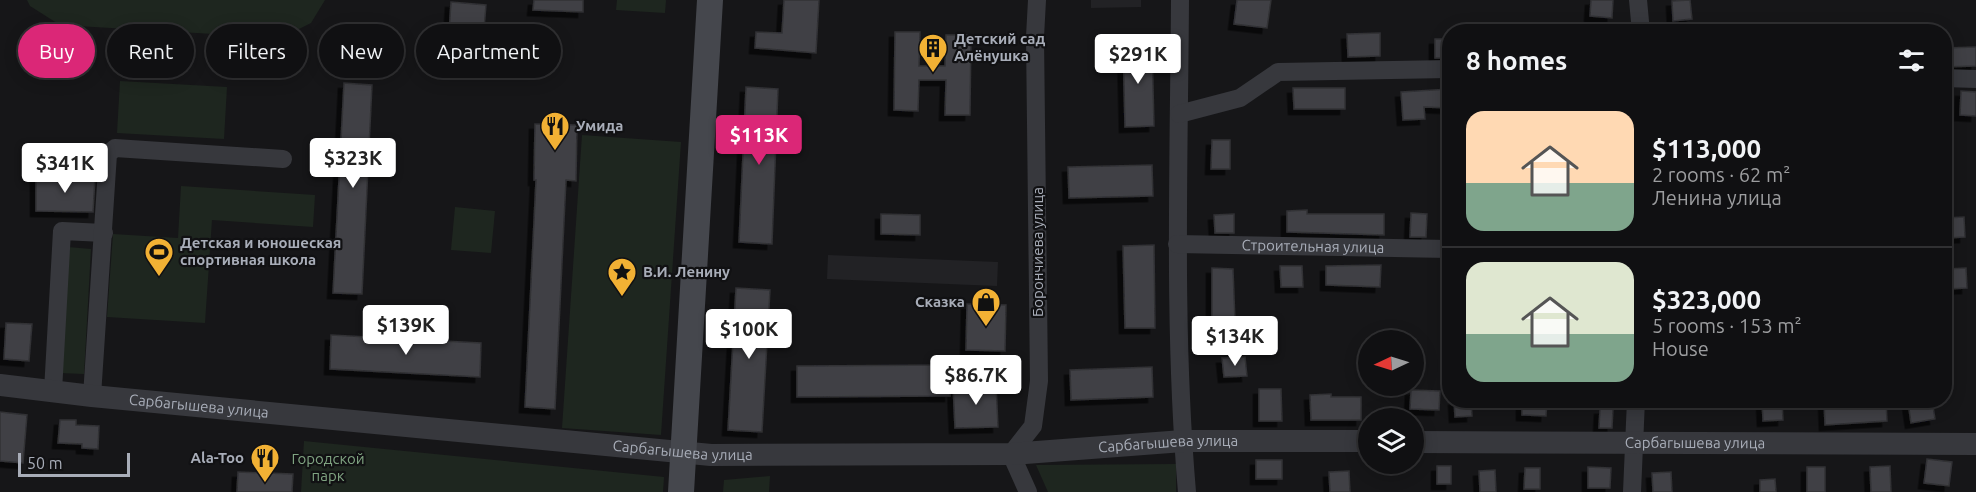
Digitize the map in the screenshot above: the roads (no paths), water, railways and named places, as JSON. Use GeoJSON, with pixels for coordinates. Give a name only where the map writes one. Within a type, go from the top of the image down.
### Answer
{"type":"FeatureCollection","features":[{"type":"Feature","properties":{"kind":"main road"},"geometry":{"type":"LineString","coordinates":[[681,492],[710,0]]}},
{"type":"Feature","properties":{"kind":"street","name":"Борончиева улица"},"geometry":{"type":"LineString","coordinates":[[1011,454],[1033,426],[1039,381],[1035,37],[1037,0]]}},
{"type":"Feature","properties":{"kind":"street"},"geometry":{"type":"LineString","coordinates":[[1180,0],[1177,244],[1183,441],[1187,492]]}},
{"type":"Feature","properties":{"kind":"street"},"geometry":{"type":"LineString","coordinates":[[1638,0],[1640,24]]}},
{"type":"Feature","properties":{"kind":"street"},"geometry":{"type":"LineString","coordinates":[[1179,114],[1240,98],[1278,72],[1442,69]]}},
{"type":"Feature","properties":{"kind":"street"},"geometry":{"type":"LineString","coordinates":[[1952,78],[1976,79]]}},
{"type":"Feature","properties":{"kind":"street"},"geometry":{"type":"LineString","coordinates":[[92,396],[108,154],[115,148],[284,159]]}},
{"type":"Feature","properties":{"kind":"street"},"geometry":{"type":"LineString","coordinates":[[53,391],[62,231],[104,233]]}},
{"type":"Feature","properties":{"kind":"street","name":"Строительная улица"},"geometry":{"type":"LineString","coordinates":[[1177,244],[1442,249]]}},
{"type":"Feature","properties":{"kind":"street","name":"Сарбагышева улица"},"geometry":{"type":"LineString","coordinates":[[0,385],[92,396],[711,455],[1011,454],[1183,441],[1358,441]]}},
{"type":"Feature","properties":{"kind":"street"},"geometry":{"type":"LineString","coordinates":[[1632,492],[1635,408]]}},
{"type":"Feature","properties":{"kind":"street","name":"Сарбагышева улица"},"geometry":{"type":"LineString","coordinates":[[1424,442],[1976,444]]}},
{"type":"Feature","properties":{"kind":"street"},"geometry":{"type":"LineString","coordinates":[[1011,454],[1028,492]]}},
{"type":"Feature","properties":{"kind":"place","name":"Детский сад Алёнушка"},"geometry":{"type":"Point","coordinates":[933,74]}},
{"type":"Feature","properties":{"kind":"place","name":"Умида"},"geometry":{"type":"Point","coordinates":[555,152]}},
{"type":"Feature","properties":{"kind":"place","name":"Детская и юношеская спортивная школа"},"geometry":{"type":"Point","coordinates":[159,278]}},
{"type":"Feature","properties":{"kind":"place","name":"В.И. Ленину"},"geometry":{"type":"Point","coordinates":[622,298]}},
{"type":"Feature","properties":{"kind":"place","name":"Сказка"},"geometry":{"type":"Point","coordinates":[986,328]}},
{"type":"Feature","properties":{"kind":"place","name":"Ala-Too"},"geometry":{"type":"Point","coordinates":[265,484]}},
{"type":"Feature","properties":{"kind":"park label","name":"Городской парк"},"geometry":{"type":"Point","coordinates":[328,468]}}]}
